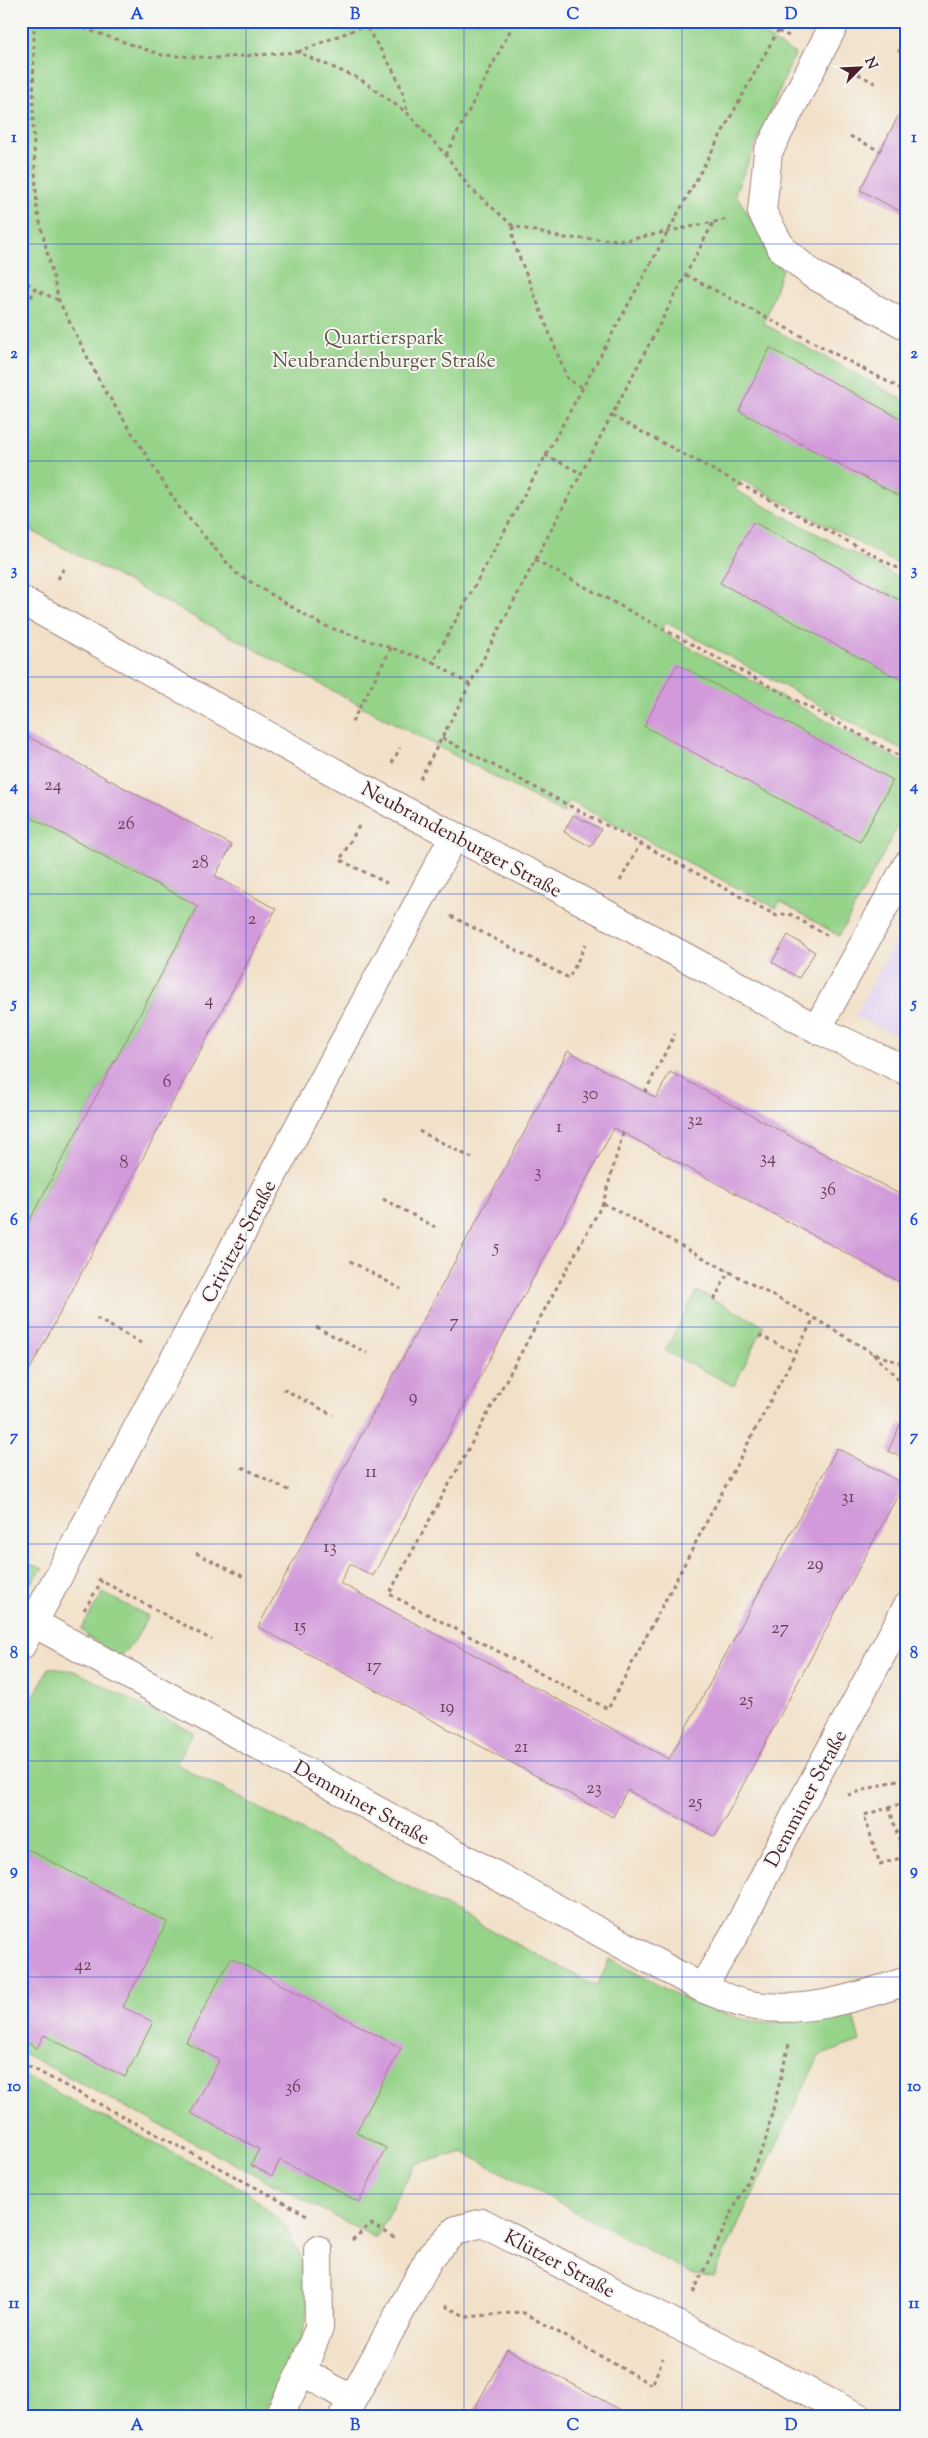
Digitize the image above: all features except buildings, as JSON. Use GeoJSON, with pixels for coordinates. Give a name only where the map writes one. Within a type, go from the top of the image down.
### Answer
{"type":"FeatureCollection","features":[{"type":"Feature","properties":{"kind":"street"},"geometry":{"type":"LineString","coordinates":[[836,21],[768,152],[762,212],[782,249],[812,274],[907,326]]}},
{"type":"Feature","properties":{"kind":"street","name":"Neubrandenburger Straße"},"geometry":{"type":"LineString","coordinates":[[21,600],[403,810],[551,884],[817,1029],[907,1071]]}},
{"type":"Feature","properties":{"kind":"street","name":"Crivitzer Straße"},"geometry":{"type":"LineString","coordinates":[[21,1646],[27,1619],[67,1562],[454,836]]}},
{"type":"Feature","properties":{"kind":"street"},"geometry":{"type":"LineString","coordinates":[[817,1029],[907,865]]}},
{"type":"Feature","properties":{"kind":"street","name":"Demminer Straße"},"geometry":{"type":"LineString","coordinates":[[702,1988],[738,1928],[798,1810],[907,1607]]}},
{"type":"Feature","properties":{"kind":"street","name":"Demminer Straße"},"geometry":{"type":"LineString","coordinates":[[27,1619],[702,1988],[745,2004],[797,2009],[872,1993],[907,1981]]}},
{"type":"Feature","properties":{"kind":"street","name":"Klützer Straße"},"geometry":{"type":"LineString","coordinates":[[348,2408],[430,2257],[456,2230],[483,2223],[858,2417]]}},
{"type":"Feature","properties":{"kind":"street"},"geometry":{"type":"LineString","coordinates":[[278,2417],[302,2371],[320,2328],[318,2250]]}},
{"type":"Feature","properties":{"kind":"street"},"geometry":{"type":"LineString","coordinates":[[302,2371],[348,2408]]}},
{"type":"Feature","properties":{"kind":"path"},"geometry":{"type":"LineString","coordinates":[[34,21],[33,126],[37,210],[59,301],[101,384],[179,508],[236,573],[322,625],[433,662],[470,685]]}},
{"type":"Feature","properties":{"kind":"path"},"geometry":{"type":"LineString","coordinates":[[70,21],[74,25],[162,55],[214,58],[297,52],[364,23],[376,21]]}},
{"type":"Feature","properties":{"kind":"path"},"geometry":{"type":"LineString","coordinates":[[446,155],[515,21]]}},
{"type":"Feature","properties":{"kind":"path"},"geometry":{"type":"LineString","coordinates":[[433,662],[783,21]]}},
{"type":"Feature","properties":{"kind":"path"},"geometry":{"type":"LineString","coordinates":[[364,23],[404,91],[407,113]]}},
{"type":"Feature","properties":{"kind":"path"},"geometry":{"type":"LineString","coordinates":[[898,50],[907,55]]}},
{"type":"Feature","properties":{"kind":"path"},"geometry":{"type":"LineString","coordinates":[[297,52],[360,79],[407,113],[446,155],[468,186],[514,226],[564,238],[627,240],[714,222],[403,810]]}},
{"type":"Feature","properties":{"kind":"path"},"geometry":{"type":"LineString","coordinates":[[21,87],[34,76]]}},
{"type":"Feature","properties":{"kind":"path"},"geometry":{"type":"LineString","coordinates":[[850,136],[880,152]]}},
{"type":"Feature","properties":{"kind":"path"},"geometry":{"type":"LineString","coordinates":[[514,226],[513,241],[568,380],[582,387]]}},
{"type":"Feature","properties":{"kind":"path"},"geometry":{"type":"LineString","coordinates":[[686,275],[907,392]]}},
{"type":"Feature","properties":{"kind":"path"},"geometry":{"type":"LineString","coordinates":[[21,278],[36,290],[59,301]]}},
{"type":"Feature","properties":{"kind":"path"},"geometry":{"type":"LineString","coordinates":[[21,310],[36,290]]}},
{"type":"Feature","properties":{"kind":"path"},"geometry":{"type":"LineString","coordinates":[[612,416],[907,573]]}},
{"type":"Feature","properties":{"kind":"path"},"geometry":{"type":"LineString","coordinates":[[545,454],[581,473]]}},
{"type":"Feature","properties":{"kind":"path"},"geometry":{"type":"LineString","coordinates":[[535,560],[907,760]]}},
{"type":"Feature","properties":{"kind":"path"},"geometry":{"type":"LineString","coordinates":[[352,722],[391,648]]}},
{"type":"Feature","properties":{"kind":"path"},"geometry":{"type":"LineString","coordinates":[[442,738],[777,916],[788,913],[858,954]]}},
{"type":"Feature","properties":{"kind":"path"},"geometry":{"type":"LineString","coordinates":[[375,794],[340,860],[421,900],[569,978]]}},
{"type":"Feature","properties":{"kind":"path"},"geometry":{"type":"LineString","coordinates":[[645,1092],[675,1034]]}},
{"type":"Feature","properties":{"kind":"path"},"geometry":{"type":"LineString","coordinates":[[419,1131],[472,1158]]}},
{"type":"Feature","properties":{"kind":"path"},"geometry":{"type":"LineString","coordinates":[[622,1133],[602,1203],[389,1594],[608,1709],[814,1318]]}},
{"type":"Feature","properties":{"kind":"path"},"geometry":{"type":"LineString","coordinates":[[383,1198],[435,1227]]}},
{"type":"Feature","properties":{"kind":"path"},"geometry":{"type":"LineString","coordinates":[[602,1203],[814,1318],[871,1352],[907,1366]]}},
{"type":"Feature","properties":{"kind":"path"},"geometry":{"type":"LineString","coordinates":[[350,1261],[402,1289]]}},
{"type":"Feature","properties":{"kind":"path"},"geometry":{"type":"LineString","coordinates":[[714,1300],[729,1271]]}},
{"type":"Feature","properties":{"kind":"path"},"geometry":{"type":"LineString","coordinates":[[96,1318],[174,1361]]}},
{"type":"Feature","properties":{"kind":"path"},"geometry":{"type":"LineString","coordinates":[[316,1327],[367,1353]]}},
{"type":"Feature","properties":{"kind":"path"},"geometry":{"type":"LineString","coordinates":[[760,1335],[796,1354]]}},
{"type":"Feature","properties":{"kind":"path"},"geometry":{"type":"LineString","coordinates":[[871,1352],[907,1387]]}},
{"type":"Feature","properties":{"kind":"path"},"geometry":{"type":"LineString","coordinates":[[283,1389],[334,1415]]}},
{"type":"Feature","properties":{"kind":"path"},"geometry":{"type":"LineString","coordinates":[[242,1467],[292,1492]]}},
{"type":"Feature","properties":{"kind":"path"},"geometry":{"type":"LineString","coordinates":[[196,1553],[246,1578]]}},
{"type":"Feature","properties":{"kind":"path"},"geometry":{"type":"LineString","coordinates":[[67,1562],[212,1640]]}},
{"type":"Feature","properties":{"kind":"path"},"geometry":{"type":"LineString","coordinates":[[798,1810],[907,1778],[901,1761],[907,1749]]}},
{"type":"Feature","properties":{"kind":"path"},"geometry":{"type":"LineString","coordinates":[[889,1807],[906,1856],[880,1864],[864,1815],[889,1807],[907,1802]]}},
{"type":"Feature","properties":{"kind":"path"},"geometry":{"type":"LineString","coordinates":[[413,2289],[467,2317],[522,2312],[652,2385],[677,2325],[764,2146],[797,2009]]}},
{"type":"Feature","properties":{"kind":"path"},"geometry":{"type":"LineString","coordinates":[[21,2062],[310,2217]]}},
{"type":"Feature","properties":{"kind":"path"},"geometry":{"type":"LineString","coordinates":[[345,2236],[354,2240],[371,2224],[430,2257]]}},
{"type":"Feature","properties":{"kind":"shaded area"},"geometry":{"type":"Polygon","coordinates":[[[907,918],[907,1039],[855,1017],[907,918]]]}},
{"type":"Feature","properties":{"kind":"green space","name":"Quartierspark Neubrandenburger Straße"},"geometry":{"type":"Polygon","coordinates":[[[21,21],[741,21],[795,54],[735,193],[782,269],[764,324],[907,402],[907,569],[742,480],[735,490],[907,582],[907,752],[665,622],[661,632],[907,764],[907,810],[839,936],[780,901],[776,908],[570,801],[563,813],[21,525],[21,21]]]}},
{"type":"Feature","properties":{"kind":"green space"},"geometry":{"type":"Polygon","coordinates":[[[21,812],[198,906],[21,1236],[21,812]]]}},
{"type":"Feature","properties":{"kind":"green space"},"geometry":{"type":"Polygon","coordinates":[[[697,1291],[764,1326],[734,1386],[665,1351],[697,1291]]]}},
{"type":"Feature","properties":{"kind":"green space"},"geometry":{"type":"Polygon","coordinates":[[[21,1562],[43,1568],[32,1582],[21,1584],[21,1562]]]}},
{"type":"Feature","properties":{"kind":"green space"},"geometry":{"type":"Polygon","coordinates":[[[103,1593],[148,1616],[134,1642],[120,1656],[88,1637],[81,1629],[103,1593]]]}},
{"type":"Feature","properties":{"kind":"green space"},"geometry":{"type":"Polygon","coordinates":[[[49,1668],[75,1671],[193,1732],[176,1764],[596,1986],[610,1959],[692,2002],[734,2017],[757,2021],[789,2022],[851,2009],[860,2041],[819,2056],[713,2277],[694,2275],[463,2152],[415,2164],[376,2238],[21,2052],[21,1720],[49,1668]]]}},
{"type":"Feature","properties":{"kind":"green space"},"geometry":{"type":"Polygon","coordinates":[[[21,2074],[248,2192],[285,2226],[301,2257],[308,2283],[308,2311],[300,2344],[261,2417],[21,2417],[21,2074]]]}}]}
